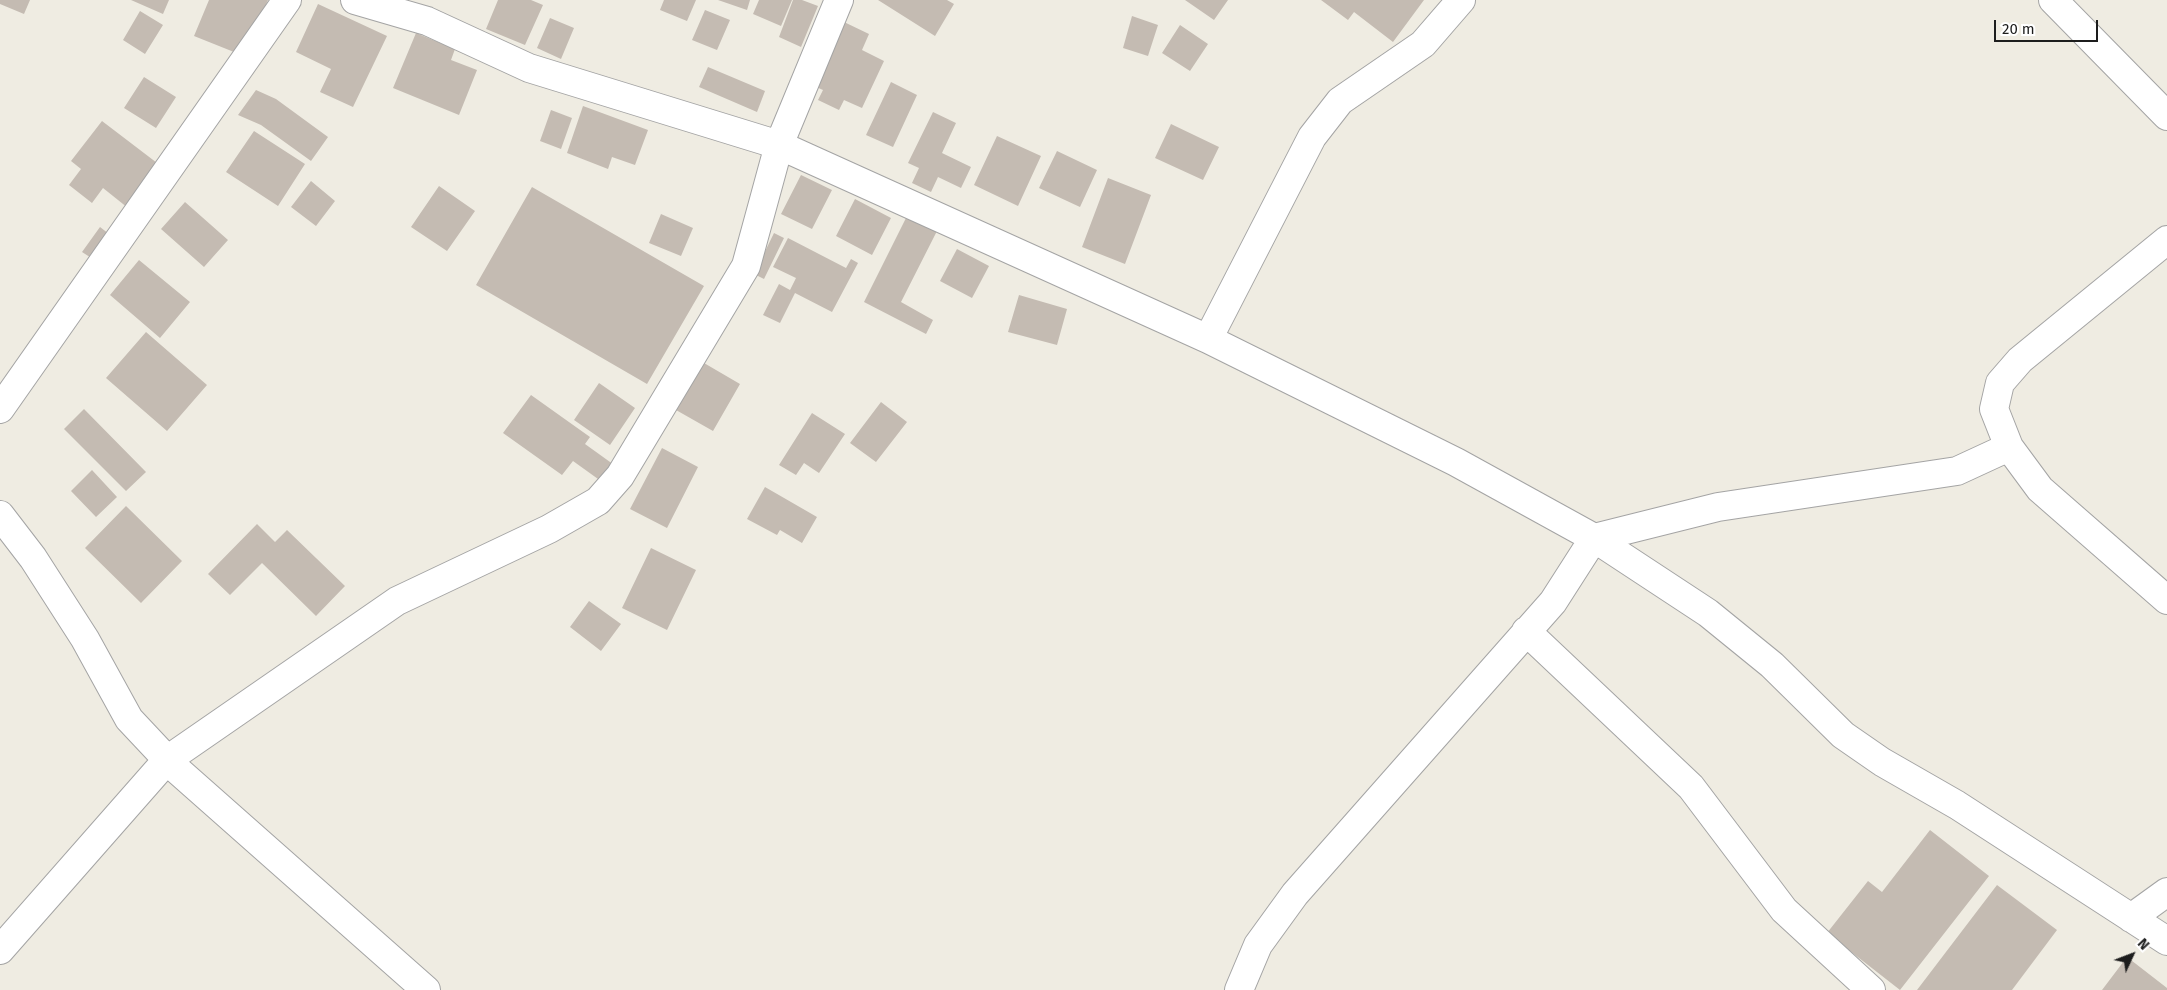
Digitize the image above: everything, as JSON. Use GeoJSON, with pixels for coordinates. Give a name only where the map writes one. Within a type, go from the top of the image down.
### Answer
{"type":"FeatureCollection","features":[{"type":"Feature","properties":{"kind":"street"},"geometry":{"type":"LineString","coordinates":[[0,409],[288,0]]}},
{"type":"Feature","properties":{"kind":"street"},"geometry":{"type":"LineString","coordinates":[[355,0],[427,21],[529,68],[779,145],[1208,339],[1456,462],[1594,538],[1708,613],[1772,665],[1843,735],[1882,762],[1957,805],[2167,941]]}},
{"type":"Feature","properties":{"kind":"street"},"geometry":{"type":"LineString","coordinates":[[0,950],[167,760],[397,601],[549,529],[598,501],[620,476],[746,266],[779,145],[839,0]]}},
{"type":"Feature","properties":{"kind":"street"},"geometry":{"type":"LineString","coordinates":[[1208,339],[1312,137],[1340,101],[1423,44],[1461,0]]}},
{"type":"Feature","properties":{"kind":"street"},"geometry":{"type":"LineString","coordinates":[[2053,0],[2167,116]]}},
{"type":"Feature","properties":{"kind":"street"},"geometry":{"type":"LineString","coordinates":[[2167,240],[2020,360],[2000,383],[1994,409],[2009,447],[2040,489],[2167,600]]}},
{"type":"Feature","properties":{"kind":"street"},"geometry":{"type":"LineString","coordinates":[[1239,990],[1258,945],[1295,894],[1553,602],[1594,538],[1718,507],[1957,471],[2009,447]]}},
{"type":"Feature","properties":{"kind":"street"},"geometry":{"type":"LineString","coordinates":[[0,515],[33,558],[85,638],[129,719],[167,760],[426,990]]}},
{"type":"Feature","properties":{"kind":"street"},"geometry":{"type":"LineString","coordinates":[[1526,631],[1691,787],[1784,910],[1871,990]]}},
{"type":"Feature","properties":{"kind":"street"},"geometry":{"type":"LineString","coordinates":[[2131,918],[2167,892]]}},
{"type":"Feature","properties":{"kind":"building"},"geometry":{"type":"Polygon","coordinates":[[[0,0],[30,0],[24,14],[0,4],[0,0]]]}},
{"type":"Feature","properties":{"kind":"building"},"geometry":{"type":"Polygon","coordinates":[[[131,0],[169,0],[163,14],[131,0]]]}},
{"type":"Feature","properties":{"kind":"building"},"geometry":{"type":"Polygon","coordinates":[[[209,0],[268,0],[244,56],[194,36],[209,0]]]}},
{"type":"Feature","properties":{"kind":"building"},"geometry":{"type":"Polygon","coordinates":[[[498,0],[531,0],[543,5],[525,45],[486,29],[498,0]]]}},
{"type":"Feature","properties":{"kind":"building"},"geometry":{"type":"Polygon","coordinates":[[[664,0],[696,0],[687,21],[660,10],[664,0]]]}},
{"type":"Feature","properties":{"kind":"building"},"geometry":{"type":"Polygon","coordinates":[[[718,0],[750,0],[747,10],[718,0]]]}},
{"type":"Feature","properties":{"kind":"building"},"geometry":{"type":"Polygon","coordinates":[[[759,0],[792,0],[781,26],[753,14],[759,0]]]}},
{"type":"Feature","properties":{"kind":"building"},"geometry":{"type":"Polygon","coordinates":[[[793,0],[802,0],[818,6],[801,47],[779,37],[793,0]]]}},
{"type":"Feature","properties":{"kind":"building"},"geometry":{"type":"Polygon","coordinates":[[[878,0],[947,0],[954,4],[935,36],[878,0]]]}},
{"type":"Feature","properties":{"kind":"building"},"geometry":{"type":"Polygon","coordinates":[[[1185,0],[1228,0],[1214,20],[1185,0]]]}},
{"type":"Feature","properties":{"kind":"building"},"geometry":{"type":"Polygon","coordinates":[[[1321,0],[1424,0],[1393,42],[1354,12],[1348,20],[1321,0]]]}},
{"type":"Feature","properties":{"kind":"building"},"geometry":{"type":"Polygon","coordinates":[[[318,4],[387,36],[353,107],[320,92],[331,69],[296,52],[318,4]]]}},
{"type":"Feature","properties":{"kind":"building"},"geometry":{"type":"Polygon","coordinates":[[[705,10],[730,20],[717,50],[692,40],[705,10]]]}},
{"type":"Feature","properties":{"kind":"building"},"geometry":{"type":"Polygon","coordinates":[[[140,11],[163,25],[145,54],[123,40],[140,11]]]}},
{"type":"Feature","properties":{"kind":"building"},"geometry":{"type":"Polygon","coordinates":[[[1132,16],[1158,25],[1148,56],[1123,48],[1132,16]]]}},
{"type":"Feature","properties":{"kind":"building"},"geometry":{"type":"Polygon","coordinates":[[[550,18],[574,28],[561,59],[537,48],[550,18]]]}},
{"type":"Feature","properties":{"kind":"building"},"geometry":{"type":"Polygon","coordinates":[[[844,22],[869,34],[862,50],[884,61],[862,108],[844,100],[839,110],[818,100],[823,90],[814,86],[844,22]]]}},
{"type":"Feature","properties":{"kind":"building"},"geometry":{"type":"Polygon","coordinates":[[[1180,25],[1208,44],[1190,71],[1162,53],[1180,25]]]}},
{"type":"Feature","properties":{"kind":"building"},"geometry":{"type":"Polygon","coordinates":[[[416,33],[455,49],[451,60],[477,70],[459,115],[393,88],[416,33]]]}},
{"type":"Feature","properties":{"kind":"building"},"geometry":{"type":"Polygon","coordinates":[[[708,67],[765,91],[757,112],[699,87],[708,67]]]}},
{"type":"Feature","properties":{"kind":"building"},"geometry":{"type":"Polygon","coordinates":[[[144,77],[176,97],[156,128],[124,108],[144,77]]]}},
{"type":"Feature","properties":{"kind":"building"},"geometry":{"type":"Polygon","coordinates":[[[891,82],[917,95],[893,147],[866,135],[891,82]]]}},
{"type":"Feature","properties":{"kind":"building"},"geometry":{"type":"Polygon","coordinates":[[[256,90],[276,99],[328,137],[311,161],[261,125],[238,115],[256,90]]]}},
{"type":"Feature","properties":{"kind":"building"},"geometry":{"type":"Polygon","coordinates":[[[583,106],[648,130],[635,165],[612,157],[608,169],[567,153],[583,106]]]}},
{"type":"Feature","properties":{"kind":"building"},"geometry":{"type":"Polygon","coordinates":[[[551,110],[572,118],[561,149],[540,141],[551,110]]]}},
{"type":"Feature","properties":{"kind":"building"},"geometry":{"type":"Polygon","coordinates":[[[933,112],[956,123],[942,153],[971,167],[961,188],[938,177],[931,192],[912,183],[919,168],[908,163],[933,112]]]}},
{"type":"Feature","properties":{"kind":"building"},"geometry":{"type":"Polygon","coordinates":[[[102,121],[161,166],[128,208],[103,188],[92,203],[69,185],[81,169],[71,161],[102,121]]]}},
{"type":"Feature","properties":{"kind":"building"},"geometry":{"type":"Polygon","coordinates":[[[1171,124],[1219,147],[1203,180],[1155,158],[1171,124]]]}},
{"type":"Feature","properties":{"kind":"building"},"geometry":{"type":"Polygon","coordinates":[[[254,131],[305,164],[278,206],[226,172],[254,131]]]}},
{"type":"Feature","properties":{"kind":"building"},"geometry":{"type":"Polygon","coordinates":[[[997,136],[1041,156],[1018,206],[974,185],[997,136]]]}},
{"type":"Feature","properties":{"kind":"building"},"geometry":{"type":"Polygon","coordinates":[[[1057,151],[1097,170],[1080,207],[1039,188],[1057,151]]]}},
{"type":"Feature","properties":{"kind":"building"},"geometry":{"type":"Polygon","coordinates":[[[801,175],[832,190],[812,229],[781,214],[801,175]]]}},
{"type":"Feature","properties":{"kind":"building"},"geometry":{"type":"Polygon","coordinates":[[[1108,178],[1151,195],[1125,264],[1082,247],[1108,178]]]}},
{"type":"Feature","properties":{"kind":"building"},"geometry":{"type":"Polygon","coordinates":[[[311,181],[335,201],[316,226],[291,207],[311,181]]]}},
{"type":"Feature","properties":{"kind":"building"},"geometry":{"type":"Polygon","coordinates":[[[439,186],[475,211],[447,251],[411,227],[439,186]]]}},
{"type":"Feature","properties":{"kind":"building"},"geometry":{"type":"Polygon","coordinates":[[[532,187],[704,286],[647,384],[476,285],[532,187]]]}},
{"type":"Feature","properties":{"kind":"building"},"geometry":{"type":"Polygon","coordinates":[[[855,199],[891,218],[872,255],[836,236],[855,199]]]}},
{"type":"Feature","properties":{"kind":"building"},"geometry":{"type":"Polygon","coordinates":[[[185,202],[228,240],[204,267],[161,229],[185,202]]]}},
{"type":"Feature","properties":{"kind":"building"},"geometry":{"type":"Polygon","coordinates":[[[661,214],[693,228],[681,256],[649,243],[661,214]]]}},
{"type":"Feature","properties":{"kind":"building"},"geometry":{"type":"Polygon","coordinates":[[[907,216],[937,231],[901,302],[933,320],[926,334],[864,302],[907,216]]]}},
{"type":"Feature","properties":{"kind":"building"},"geometry":{"type":"Polygon","coordinates":[[[100,227],[113,237],[96,261],[82,252],[100,227]]]}},
{"type":"Feature","properties":{"kind":"building"},"geometry":{"type":"Polygon","coordinates":[[[774,233],[784,238],[764,279],[754,274],[774,233]]]}},
{"type":"Feature","properties":{"kind":"building"},"geometry":{"type":"Polygon","coordinates":[[[788,238],[846,268],[851,259],[858,263],[832,312],[795,293],[780,323],[763,315],[779,284],[790,290],[796,278],[773,267],[788,238]]]}},
{"type":"Feature","properties":{"kind":"building"},"geometry":{"type":"Polygon","coordinates":[[[957,249],[989,266],[972,298],[940,281],[957,249]]]}},
{"type":"Feature","properties":{"kind":"building"},"geometry":{"type":"Polygon","coordinates":[[[139,260],[190,302],[160,338],[110,295],[139,260]]]}},
{"type":"Feature","properties":{"kind":"building"},"geometry":{"type":"Polygon","coordinates":[[[1019,295],[1067,309],[1057,345],[1008,332],[1019,295]]]}},
{"type":"Feature","properties":{"kind":"building"},"geometry":{"type":"Polygon","coordinates":[[[146,332],[207,385],[167,431],[106,378],[146,332]]]}},
{"type":"Feature","properties":{"kind":"building"},"geometry":{"type":"Polygon","coordinates":[[[704,363],[740,384],[713,431],[676,410],[704,363]]]}},
{"type":"Feature","properties":{"kind":"building"},"geometry":{"type":"Polygon","coordinates":[[[599,383],[635,408],[610,445],[574,420],[599,383]]]}},
{"type":"Feature","properties":{"kind":"building"},"geometry":{"type":"Polygon","coordinates":[[[531,395],[590,437],[585,444],[617,467],[605,484],[573,461],[562,475],[503,433],[531,395]]]}},
{"type":"Feature","properties":{"kind":"building"},"geometry":{"type":"Polygon","coordinates":[[[881,402],[907,422],[876,462],[850,443],[881,402]]]}},
{"type":"Feature","properties":{"kind":"building"},"geometry":{"type":"Polygon","coordinates":[[[84,409],[146,472],[126,491],[64,429],[84,409]]]}},
{"type":"Feature","properties":{"kind":"building"},"geometry":{"type":"Polygon","coordinates":[[[812,413],[845,434],[819,473],[804,463],[796,475],[779,465],[812,413]]]}},
{"type":"Feature","properties":{"kind":"building"},"geometry":{"type":"Polygon","coordinates":[[[662,448],[698,467],[667,528],[630,509],[662,448]]]}},
{"type":"Feature","properties":{"kind":"building"},"geometry":{"type":"Polygon","coordinates":[[[92,470],[117,497],[96,517],[71,491],[92,470]]]}},
{"type":"Feature","properties":{"kind":"building"},"geometry":{"type":"Polygon","coordinates":[[[765,487],[817,517],[802,543],[780,530],[777,535],[747,519],[765,487]]]}},
{"type":"Feature","properties":{"kind":"building"},"geometry":{"type":"Polygon","coordinates":[[[126,506],[182,561],[141,603],[85,548],[126,506]]]}},
{"type":"Feature","properties":{"kind":"building"},"geometry":{"type":"Polygon","coordinates":[[[257,524],[275,542],[287,530],[345,586],[316,616],[262,563],[230,595],[208,574],[257,524]]]}},
{"type":"Feature","properties":{"kind":"building"},"geometry":{"type":"Polygon","coordinates":[[[651,548],[696,570],[667,630],[622,608],[651,548]]]}},
{"type":"Feature","properties":{"kind":"building"},"geometry":{"type":"Polygon","coordinates":[[[589,601],[621,624],[601,651],[570,627],[589,601]]]}},
{"type":"Feature","properties":{"kind":"building"},"geometry":{"type":"Polygon","coordinates":[[[1930,830],[1989,876],[1900,990],[1827,933],[1868,881],[1882,892],[1930,830]]]}},
{"type":"Feature","properties":{"kind":"building"},"geometry":{"type":"Polygon","coordinates":[[[1997,885],[2057,930],[2012,990],[1917,990],[1997,885]]]}},
{"type":"Feature","properties":{"kind":"building"},"geometry":{"type":"Polygon","coordinates":[[[2127,957],[2167,988],[2167,990],[2102,990],[2127,957]]]}}]}
